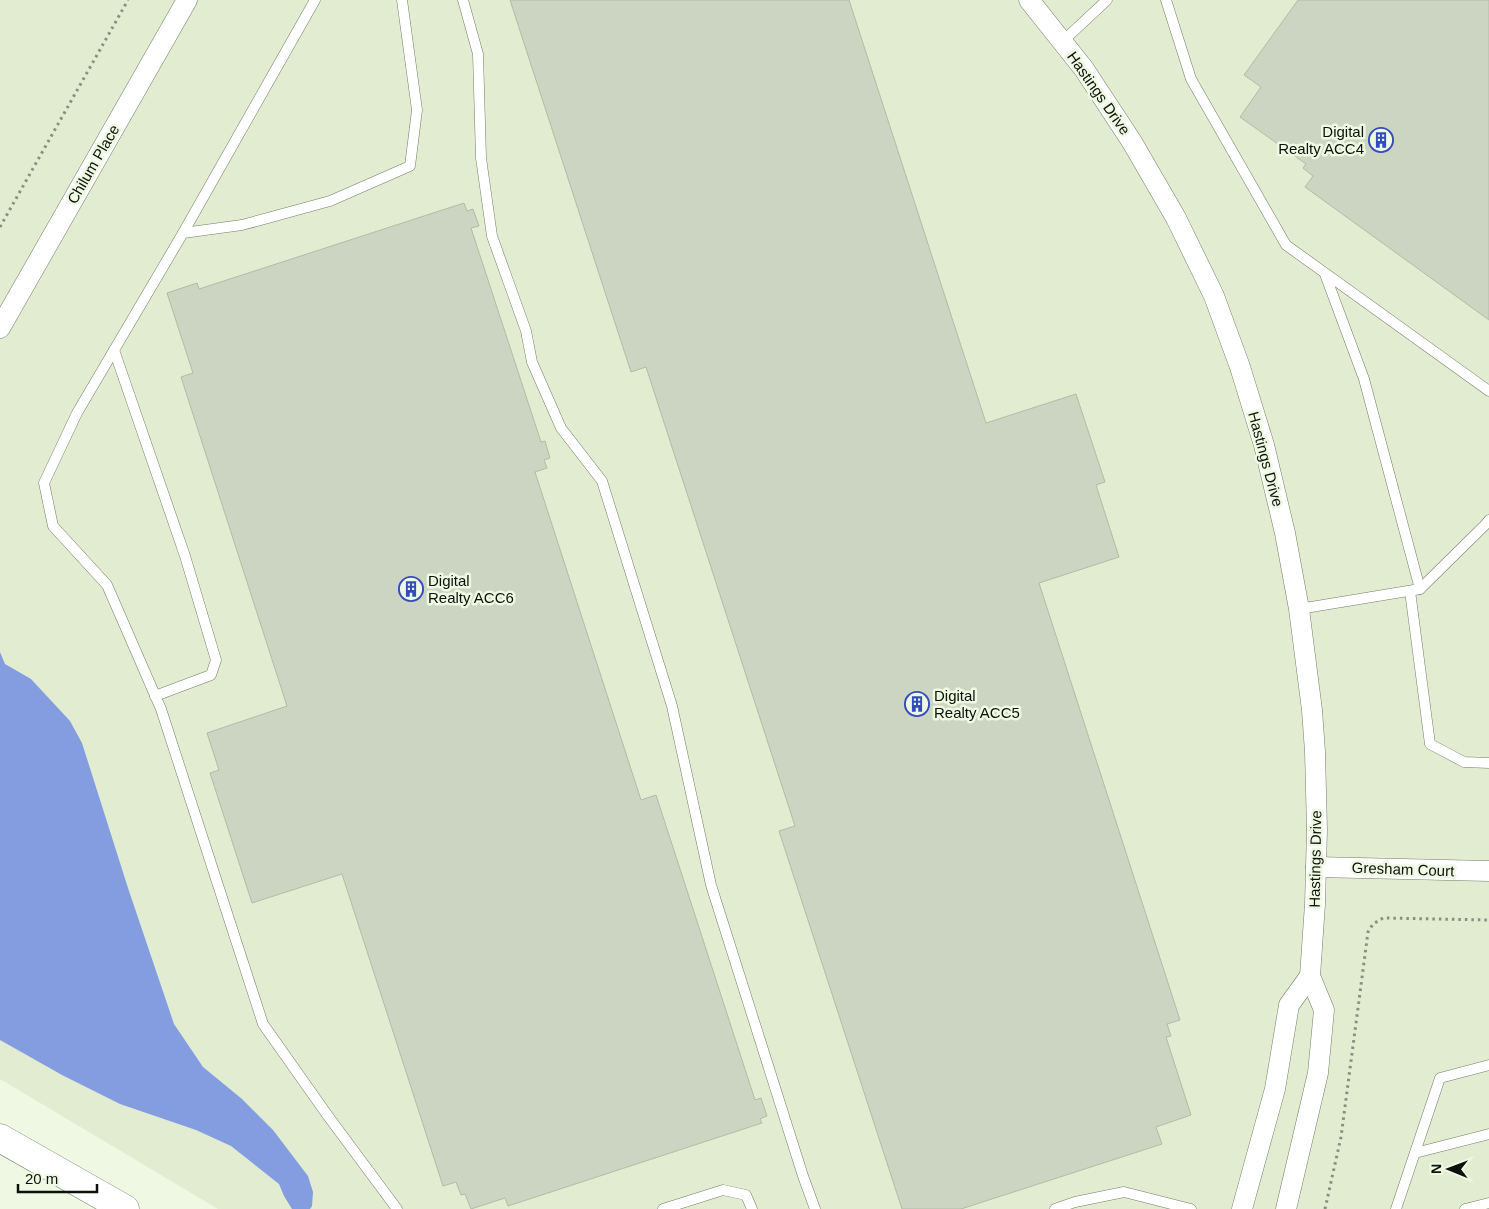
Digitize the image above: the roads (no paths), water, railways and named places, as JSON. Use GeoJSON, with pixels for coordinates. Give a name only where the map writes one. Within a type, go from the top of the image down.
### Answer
{"type":"FeatureCollection","features":[{"type":"Feature","properties":{"kind":"street","name":"Chilum Place"},"geometry":{"type":"LineString","coordinates":[[0,328],[187,0]]}},
{"type":"Feature","properties":{"kind":"street","name":"Hastings Drive"},"geometry":{"type":"LineString","coordinates":[[1030,0],[1084,69],[1132,142],[1176,218],[1214,296],[1240,367],[1264,445],[1285,533],[1299,609],[1312,710],[1315,752],[1316,867],[1310,976],[1324,1010],[1318,1073],[1286,1209]]}},
{"type":"Feature","properties":{"kind":"street","name":"Gresham Court"},"geometry":{"type":"LineString","coordinates":[[1316,867],[1489,871]]}},
{"type":"Feature","properties":{"kind":"street"},"geometry":{"type":"LineString","coordinates":[[1242,1209],[1275,1089],[1289,1005],[1310,976]]}},
{"type":"Feature","properties":{"kind":"street"},"geometry":{"type":"LineString","coordinates":[[0,1138],[125,1209]]}},
{"type":"Feature","properties":{"kind":"lane"},"geometry":{"type":"LineString","coordinates":[[315,0],[183,233],[77,413],[44,483],[53,526],[107,585],[161,710],[263,1024],[397,1209]]}},
{"type":"Feature","properties":{"kind":"lane"},"geometry":{"type":"LineString","coordinates":[[183,233],[242,225],[330,202],[410,166],[417,110],[402,0]]}},
{"type":"Feature","properties":{"kind":"lane"},"geometry":{"type":"LineString","coordinates":[[463,0],[478,54],[481,158],[492,236],[526,331],[532,362],[561,428],[602,481],[672,706],[711,885],[803,1176],[816,1209]]}},
{"type":"Feature","properties":{"kind":"lane"},"geometry":{"type":"LineString","coordinates":[[1062,42],[1107,0]]}},
{"type":"Feature","properties":{"kind":"lane"},"geometry":{"type":"LineString","coordinates":[[1167,0],[1191,79],[1286,245],[1489,391]]}},
{"type":"Feature","properties":{"kind":"lane"},"geometry":{"type":"LineString","coordinates":[[1324,273],[1364,378],[1420,589]]}},
{"type":"Feature","properties":{"kind":"lane"},"geometry":{"type":"LineString","coordinates":[[114,350],[184,556],[216,660],[211,675],[155,696]]}},
{"type":"Feature","properties":{"kind":"lane"},"geometry":{"type":"LineString","coordinates":[[1299,609],[1420,589],[1489,520]]}},
{"type":"Feature","properties":{"kind":"lane"},"geometry":{"type":"LineString","coordinates":[[1410,591],[1430,744],[1464,762],[1489,763]]}},
{"type":"Feature","properties":{"kind":"lane"},"geometry":{"type":"LineString","coordinates":[[1396,1209],[1440,1078],[1489,1064]]}},
{"type":"Feature","properties":{"kind":"lane"},"geometry":{"type":"LineString","coordinates":[[1414,1153],[1489,1134]]}},
{"type":"Feature","properties":{"kind":"lane"},"geometry":{"type":"LineString","coordinates":[[663,1209],[723,1190],[746,1195],[752,1209]]}},
{"type":"Feature","properties":{"kind":"lane"},"geometry":{"type":"LineString","coordinates":[[1055,1209],[1075,1202],[1124,1192],[1191,1209]]}},
{"type":"Feature","properties":{"kind":"lane"},"geometry":{"type":"LineString","coordinates":[[1465,1209],[1489,1203]]}},
{"type":"Feature","properties":{"kind":"water"},"geometry":{"type":"Polygon","coordinates":[[[0,652],[5,664],[31,679],[70,721],[82,743],[174,1024],[203,1067],[242,1099],[273,1130],[308,1176],[313,1192],[310,1209],[292,1209],[279,1184],[231,1146],[196,1130],[120,1104],[62,1075],[0,1040],[0,652]]]}},
{"type":"Feature","properties":{"kind":"place","name":"Digital Realty ACC4"},"geometry":{"type":"Point","coordinates":[1381,140]}},
{"type":"Feature","properties":{"kind":"place","name":"Digital Realty ACC6"},"geometry":{"type":"Point","coordinates":[411,589]}},
{"type":"Feature","properties":{"kind":"place","name":"Digital Realty ACC5"},"geometry":{"type":"Point","coordinates":[917,704]}}]}
